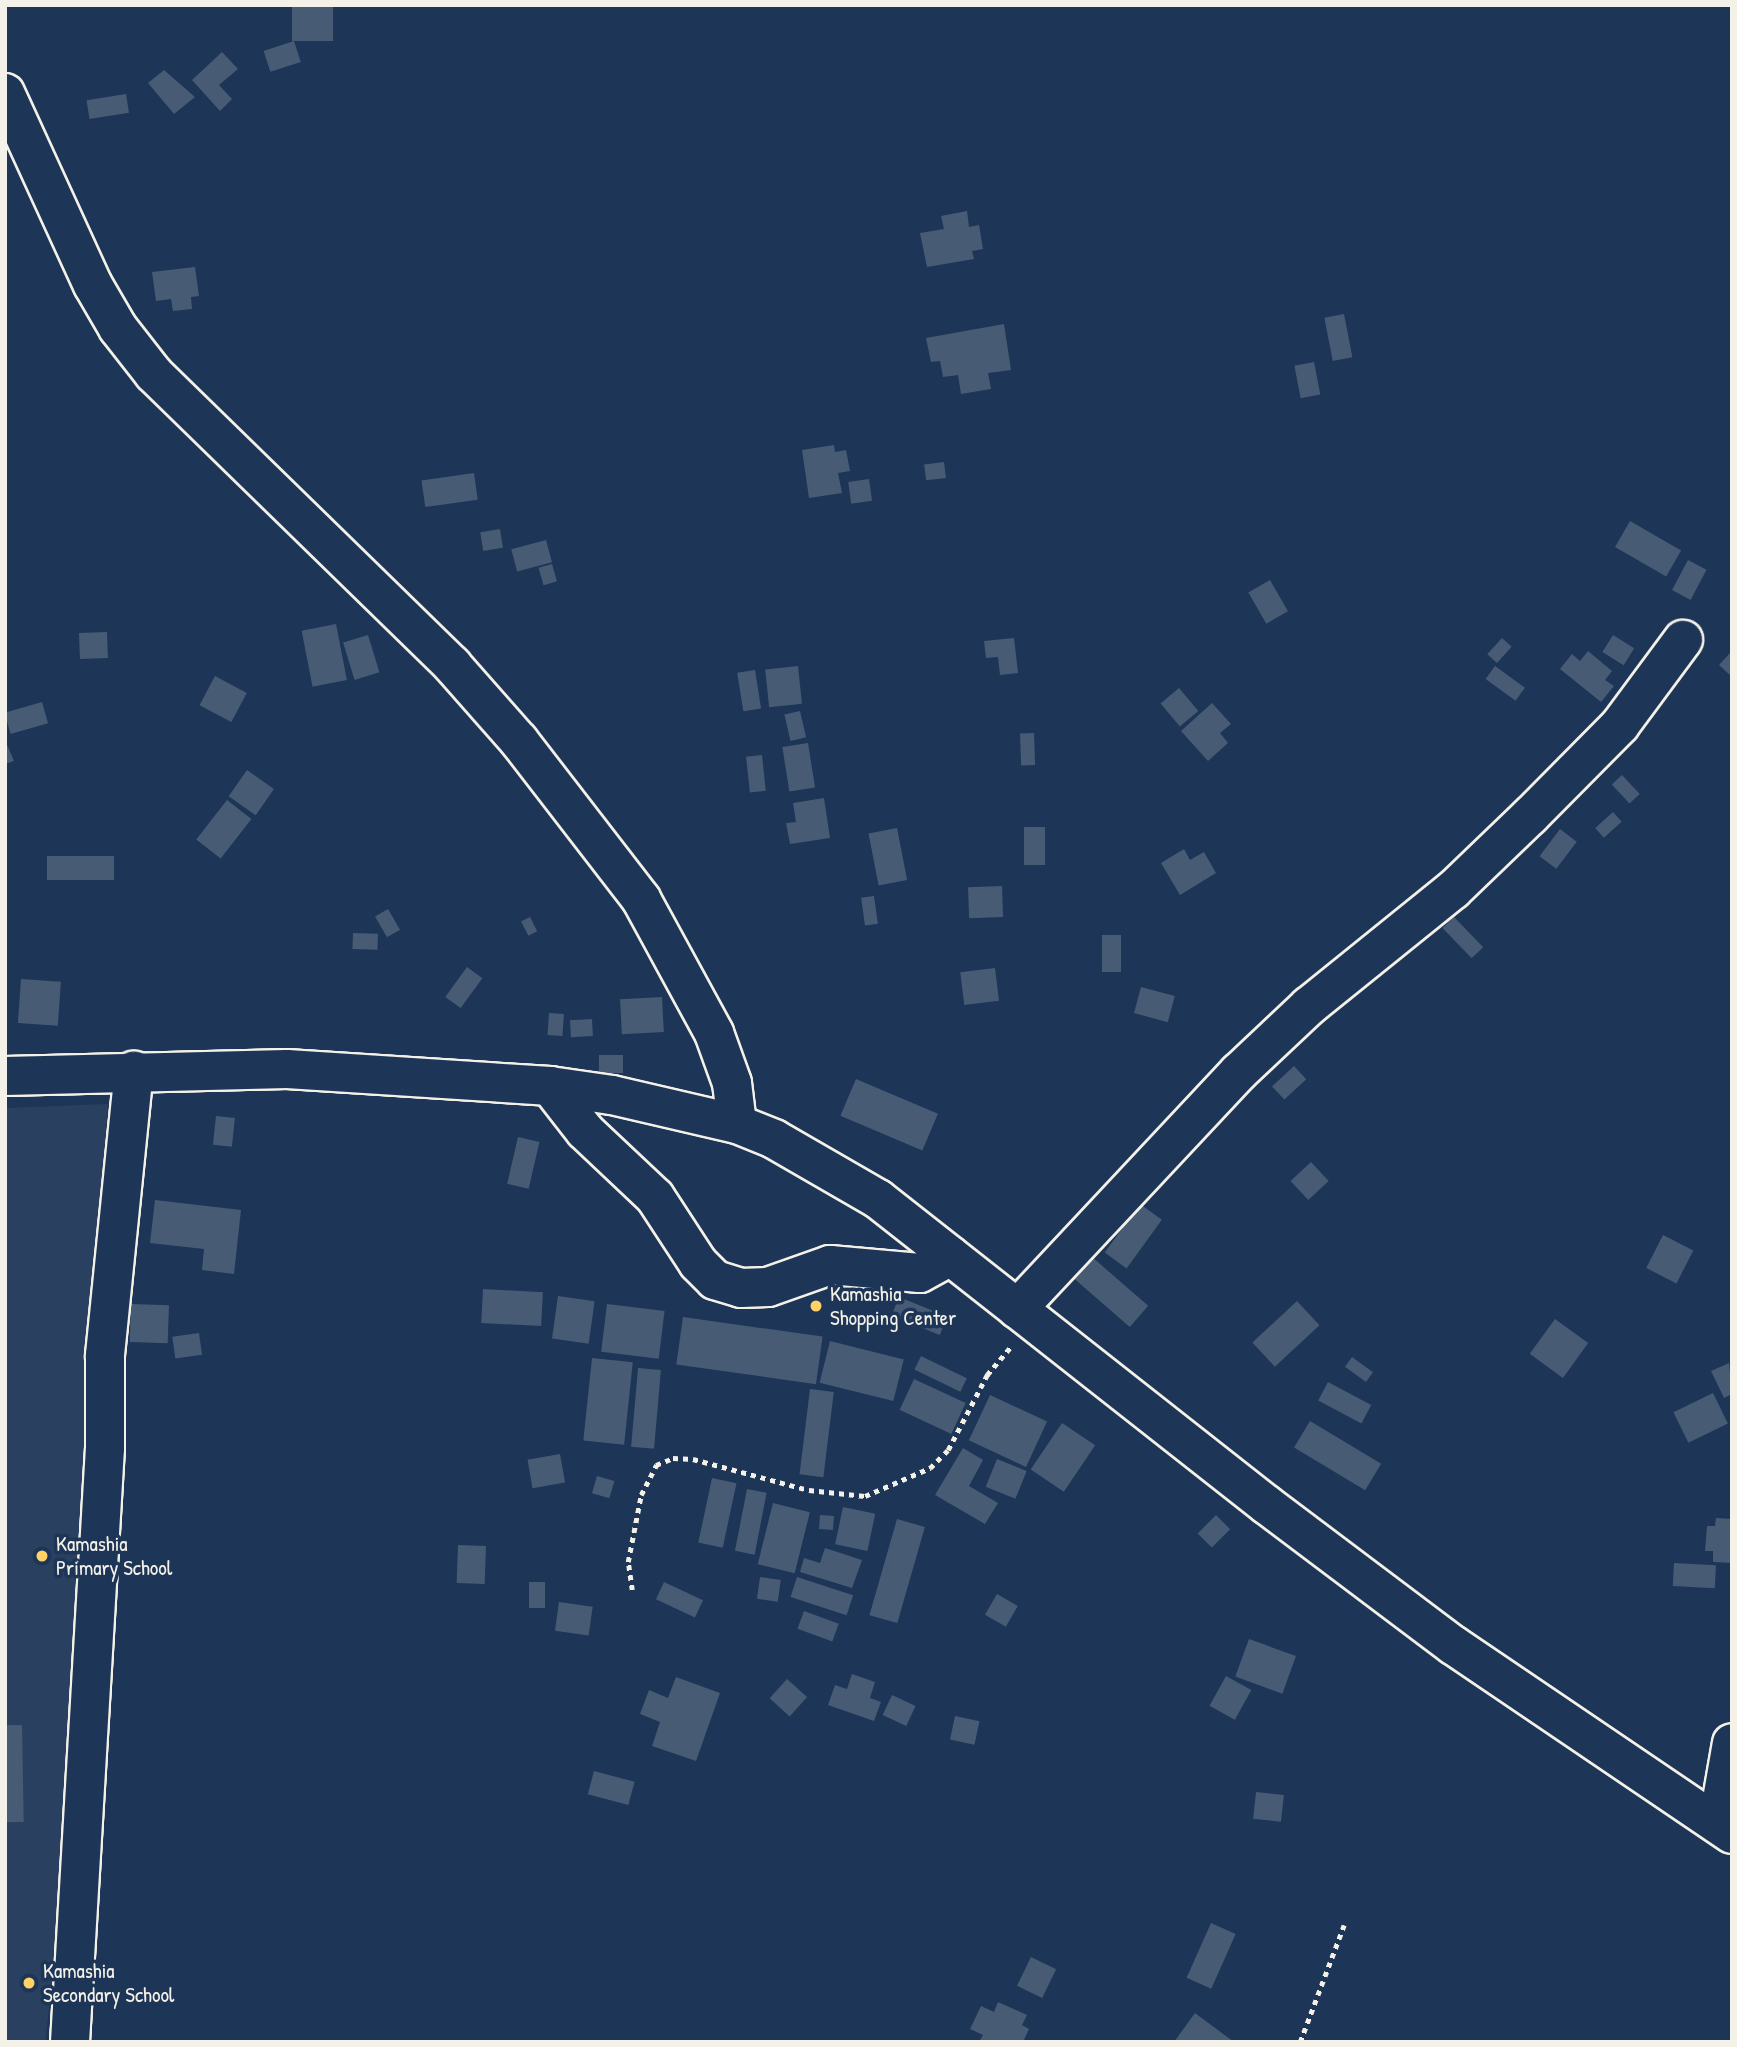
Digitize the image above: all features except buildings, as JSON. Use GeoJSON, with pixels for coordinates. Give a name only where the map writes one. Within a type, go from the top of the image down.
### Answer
{"type":"FeatureCollection","features":[{"type":"Feature","properties":{"kind":"street"},"geometry":{"type":"LineString","coordinates":[[5,93],[93,285],[118,328],[154,374],[452,665],[519,741],[641,899],[714,1033],[732,1083],[737,1124]]}},
{"type":"Feature","properties":{"kind":"street"},"geometry":{"type":"LineString","coordinates":[[1024,1315],[1239,1072],[1309,1006],[1453,890],[1530,816],[1620,725],[1683,640]]}},
{"type":"Feature","properties":{"kind":"street"},"geometry":{"type":"LineString","coordinates":[[5,1076],[134,1070],[287,1069],[550,1086],[612,1095],[737,1124],[841,1175],[951,1256],[1453,1645],[1725,1829],[1732,1743]]}},
{"type":"Feature","properties":{"kind":"street"},"geometry":{"type":"LineString","coordinates":[[70,2042],[105,1448],[105,1355],[134,1070]]}},
{"type":"Feature","properties":{"kind":"street"},"geometry":{"type":"LineString","coordinates":[[550,1086],[576,1121],[655,1197],[698,1264],[715,1280],[741,1288],[768,1287],[830,1265],[920,1273],[951,1256]]}},
{"type":"Feature","properties":{"kind":"path"},"geometry":{"type":"LineString","coordinates":[[632,1590],[628,1562],[641,1495],[656,1465],[673,1458],[693,1459],[809,1490],[865,1496],[930,1468],[948,1450],[987,1375],[1024,1315]]}},
{"type":"Feature","properties":{"kind":"path"},"geometry":{"type":"LineString","coordinates":[[1300,2042],[1344,1925]]}},
{"type":"Feature","properties":{"kind":"shaded area","name":"Kamashia Primary School"},"geometry":{"type":"Polygon","coordinates":[[[108,1104],[89,1348],[59,1924],[45,2042],[5,2042],[5,1108],[108,1104]]]}},
{"type":"Feature","properties":{"kind":"place","name":"Kamashia Shopping Center"},"geometry":{"type":"Point","coordinates":[816,1306]}},
{"type":"Feature","properties":{"kind":"place","name":"Kamashia Primary School"},"geometry":{"type":"Point","coordinates":[42,1556]}},
{"type":"Feature","properties":{"kind":"place","name":"Kamashia Secondary School"},"geometry":{"type":"Point","coordinates":[29,1983]}}]}
